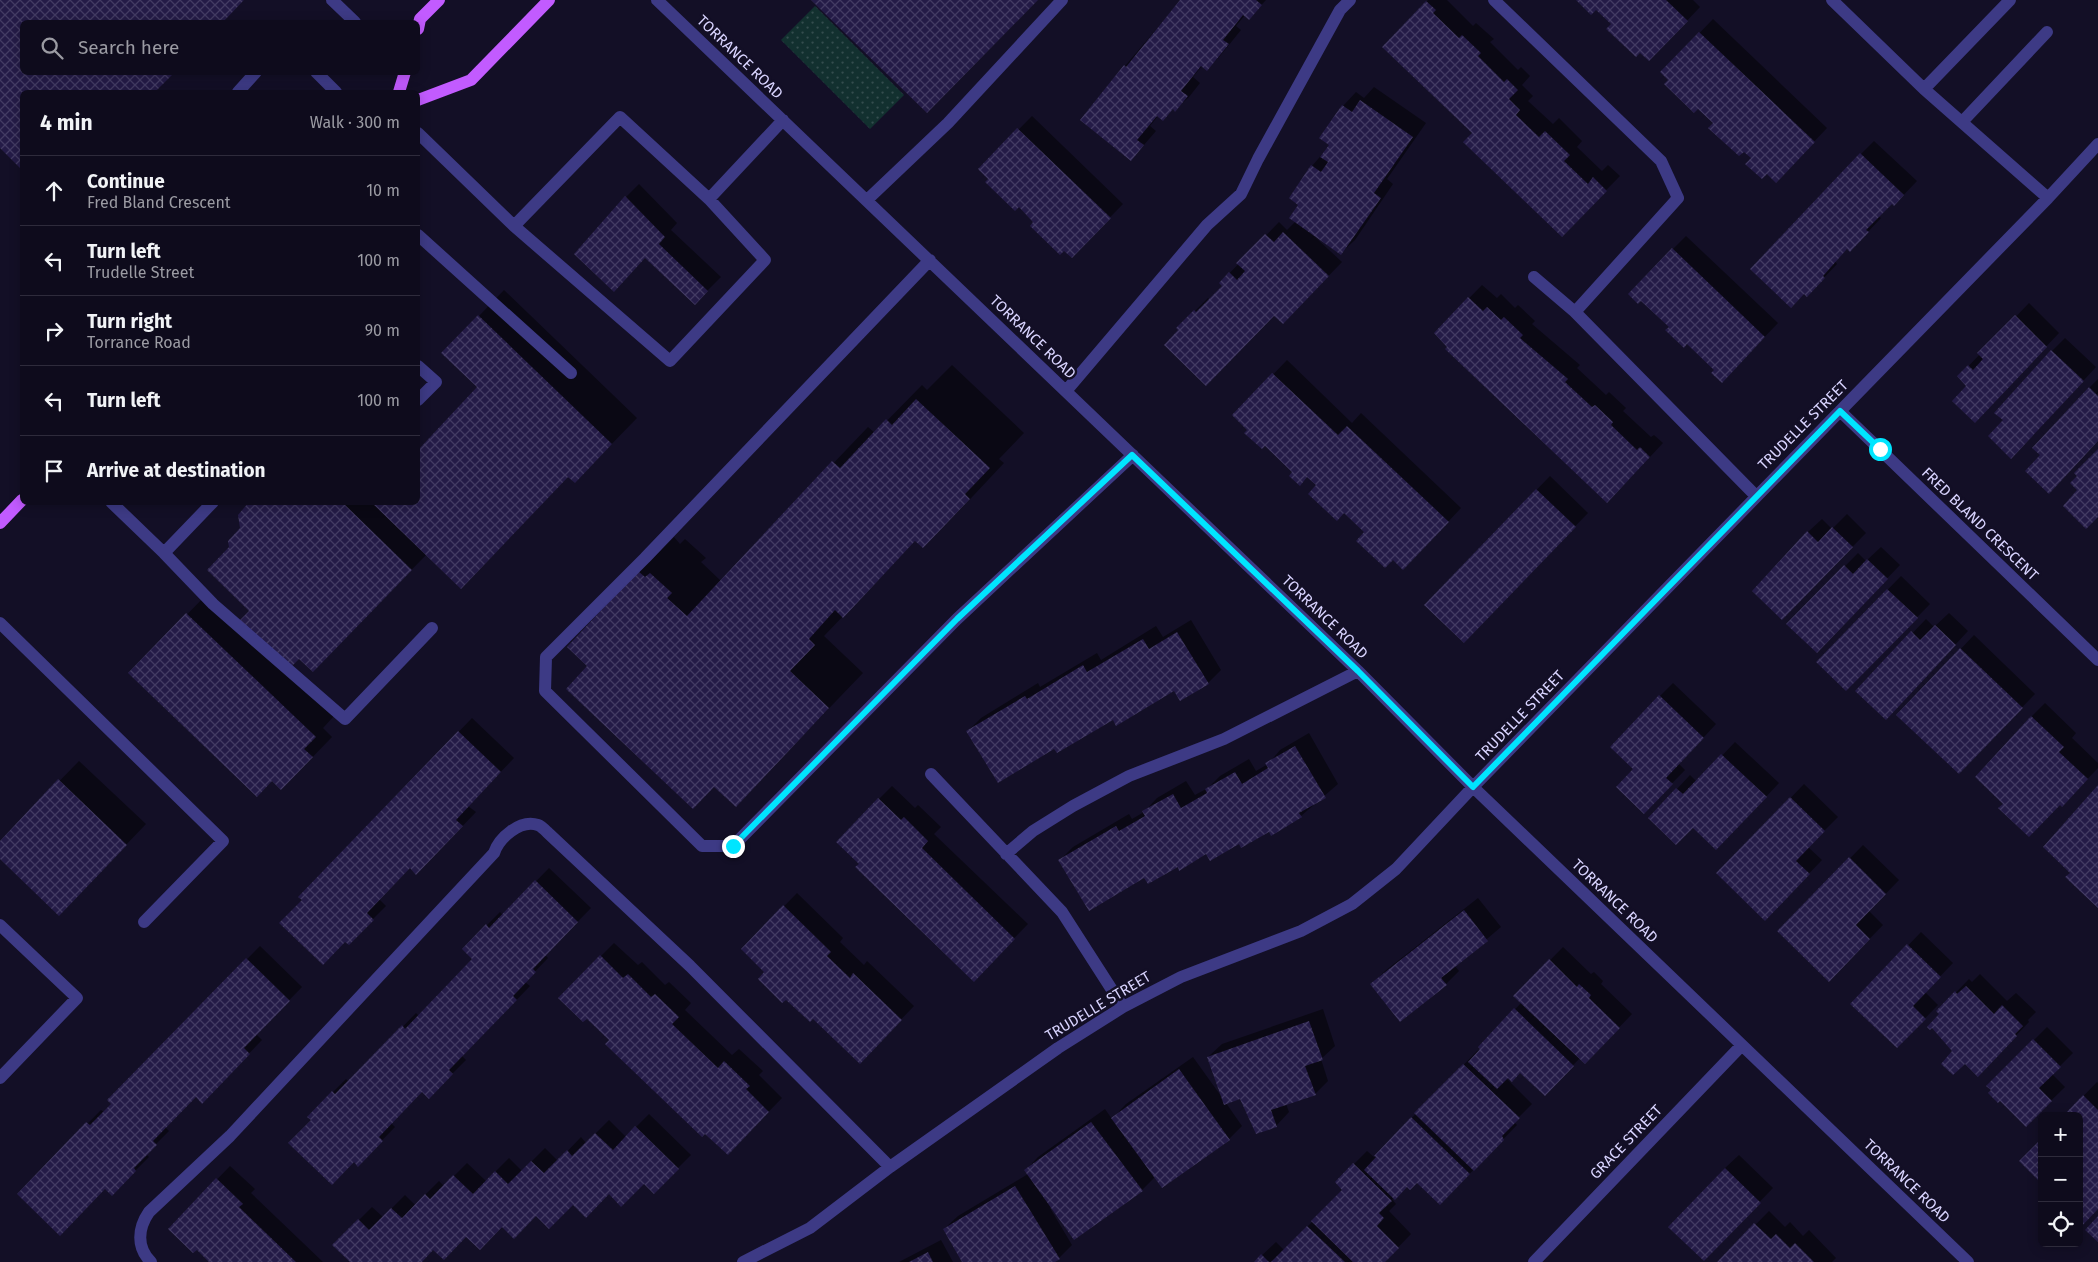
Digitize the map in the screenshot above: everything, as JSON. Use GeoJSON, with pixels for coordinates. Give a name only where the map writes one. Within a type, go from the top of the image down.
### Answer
{"type":"FeatureCollection","features":[{"type":"Feature","properties":{"kind":"main road"},"geometry":{"type":"LineString","coordinates":[[420,20],[439,0]]}},
{"type":"Feature","properties":{"kind":"main road"},"geometry":{"type":"LineString","coordinates":[[420,99],[471,80],[549,0]]}},
{"type":"Feature","properties":{"kind":"main road"},"geometry":{"type":"LineString","coordinates":[[399,90],[404,75]]}},
{"type":"Feature","properties":{"kind":"main road"},"geometry":{"type":"LineString","coordinates":[[0,523],[20,502]]}},
{"type":"Feature","properties":{"kind":"street"},"geometry":{"type":"LineString","coordinates":[[332,0],[353,20]]}},
{"type":"Feature","properties":{"kind":"street","name":"TORRANCE ROAD"},"geometry":{"type":"LineString","coordinates":[[657,0],[1358,671],[1473,787],[1968,1262]]}},
{"type":"Feature","properties":{"kind":"street"},"geometry":{"type":"LineString","coordinates":[[867,200],[948,123],[1062,0]]}},
{"type":"Feature","properties":{"kind":"street"},"geometry":{"type":"LineString","coordinates":[[1066,392],[1207,225],[1241,194],[1258,159],[1340,10],[1350,0]]}},
{"type":"Feature","properties":{"kind":"street"},"geometry":{"type":"LineString","coordinates":[[1494,0],[1661,161],[1678,198],[1575,312]]}},
{"type":"Feature","properties":{"kind":"street"},"geometry":{"type":"LineString","coordinates":[[1832,0],[1924,89],[2048,198]]}},
{"type":"Feature","properties":{"kind":"street"},"geometry":{"type":"LineString","coordinates":[[1924,89],[2010,0]]}},
{"type":"Feature","properties":{"kind":"street"},"geometry":{"type":"LineString","coordinates":[[1962,122],[2047,32]]}},
{"type":"Feature","properties":{"kind":"street"},"geometry":{"type":"LineString","coordinates":[[240,90],[253,75]]}},
{"type":"Feature","properties":{"kind":"street"},"geometry":{"type":"LineString","coordinates":[[319,75],[334,90]]}},
{"type":"Feature","properties":{"kind":"street"},"geometry":{"type":"LineString","coordinates":[[420,135],[514,226],[670,361],[765,260],[709,199],[620,117],[514,226]]}},
{"type":"Feature","properties":{"kind":"street"},"geometry":{"type":"LineString","coordinates":[[709,199],[783,120]]}},
{"type":"Feature","properties":{"kind":"street","name":"TRUDELLE STREET"},"geometry":{"type":"LineString","coordinates":[[743,1262],[810,1228],[890,1167],[1058,1048],[1123,1007],[1181,977],[1302,931],[1352,904],[1396,869],[1473,787],[2048,198],[2098,144]]}},
{"type":"Feature","properties":{"kind":"street"},"geometry":{"type":"LineString","coordinates":[[420,237],[571,373]]}},
{"type":"Feature","properties":{"kind":"street"},"geometry":{"type":"LineString","coordinates":[[930,260],[646,558],[546,657],[545,691],[702,846],[733,846],[957,619],[1132,455]]}},
{"type":"Feature","properties":{"kind":"street"},"geometry":{"type":"LineString","coordinates":[[1534,277],[1575,312],[1756,496]]}},
{"type":"Feature","properties":{"kind":"street"},"geometry":{"type":"LineString","coordinates":[[420,368],[436,382],[420,398]]}},
{"type":"Feature","properties":{"kind":"street","name":"FRED BLAND CRESCENT"},"geometry":{"type":"LineString","coordinates":[[1840,411],[2098,660]]}},
{"type":"Feature","properties":{"kind":"street"},"geometry":{"type":"LineString","coordinates":[[114,505],[213,604],[345,719],[432,628]]}},
{"type":"Feature","properties":{"kind":"street"},"geometry":{"type":"LineString","coordinates":[[164,553],[210,505]]}},
{"type":"Feature","properties":{"kind":"street"},"geometry":{"type":"LineString","coordinates":[[0,623],[224,841],[144,922]]}},
{"type":"Feature","properties":{"kind":"street"},"geometry":{"type":"LineString","coordinates":[[1006,854],[1033,831],[1073,806],[1129,776],[1224,739],[1358,671]]}},
{"type":"Feature","properties":{"kind":"street"},"geometry":{"type":"LineString","coordinates":[[931,774],[1062,912],[1123,1007]]}},
{"type":"Feature","properties":{"kind":"street"},"geometry":{"type":"LineString","coordinates":[[151,1262],[144,1254],[140,1236],[143,1222],[149,1212],[230,1136],[494,853],[508,834],[529,825],[537,825],[547,832],[677,954],[890,1167]]}},
{"type":"Feature","properties":{"kind":"street"},"geometry":{"type":"LineString","coordinates":[[0,925],[77,998],[0,1078]]}},
{"type":"Feature","properties":{"kind":"street","name":"GRACE STREET"},"geometry":{"type":"LineString","coordinates":[[1534,1262],[1742,1045]]}},
{"type":"Feature","properties":{"kind":"green space"},"geometry":{"type":"Polygon","coordinates":[[[815,6],[904,95],[870,129],[781,40],[815,6]]]}},
{"type":"Feature","properties":{"kind":"building"},"geometry":{"type":"Polygon","coordinates":[[[0,0],[244,0],[225,20],[20,20],[20,75],[172,75],[157,90],[20,90],[20,168],[0,148],[0,0]]]}},
{"type":"Feature","properties":{"kind":"building"},"geometry":{"type":"Polygon","coordinates":[[[811,0],[1038,0],[927,113],[811,0]]]}},
{"type":"Feature","properties":{"kind":"building"},"geometry":{"type":"Polygon","coordinates":[[[1180,0],[1256,0],[1262,5],[1249,20],[1243,15],[1223,40],[1229,44],[1207,71],[1201,66],[1181,91],[1188,96],[1175,112],[1173,109],[1163,121],[1157,116],[1137,140],[1144,145],[1131,161],[1080,120],[1180,0]]]}},
{"type":"Feature","properties":{"kind":"building"},"geometry":{"type":"Polygon","coordinates":[[[1576,0],[1666,0],[1688,21],[1649,61],[1640,53],[1636,57],[1606,29],[1611,24],[1596,10],[1591,15],[1576,0]]]}},
{"type":"Feature","properties":{"kind":"building"},"geometry":{"type":"Polygon","coordinates":[[[1426,1],[1436,10],[1433,13],[1459,38],[1462,35],[1481,53],[1478,56],[1504,82],[1507,79],[1518,90],[1509,99],[1520,110],[1516,115],[1539,137],[1545,131],[1570,155],[1564,161],[1588,184],[1593,177],[1607,191],[1562,237],[1463,142],[1472,133],[1382,47],[1426,1]]]}},
{"type":"Feature","properties":{"kind":"building"},"geometry":{"type":"Polygon","coordinates":[[[1699,32],[1815,142],[1776,183],[1767,174],[1762,179],[1745,164],[1751,158],[1744,152],[1739,156],[1708,128],[1713,123],[1698,109],[1694,113],[1664,84],[1668,80],[1660,72],[1699,32]]]}},
{"type":"Feature","properties":{"kind":"building"},"geometry":{"type":"Polygon","coordinates":[[[1360,100],[1413,137],[1374,193],[1381,198],[1341,255],[1289,218],[1298,205],[1289,198],[1311,165],[1321,172],[1328,162],[1320,157],[1329,145],[1319,138],[1342,105],[1352,112],[1360,100]]]}},
{"type":"Feature","properties":{"kind":"building"},"geometry":{"type":"Polygon","coordinates":[[[1017,128],[1111,218],[1072,258],[1064,251],[1060,255],[1030,226],[1033,222],[1019,207],[1015,211],[985,182],[988,179],[978,169],[1017,128]]]}},
{"type":"Feature","properties":{"kind":"building"},"geometry":{"type":"Polygon","coordinates":[[[1860,153],[1904,195],[1894,206],[1892,204],[1866,230],[1869,232],[1850,252],[1847,249],[1823,276],[1825,278],[1807,297],[1804,294],[1791,308],[1750,269],[1860,153]]]}},
{"type":"Feature","properties":{"kind":"building"},"geometry":{"type":"Polygon","coordinates":[[[625,196],[665,237],[659,244],[708,291],[695,305],[645,258],[614,292],[574,254],[625,196]]]}},
{"type":"Feature","properties":{"kind":"building"},"geometry":{"type":"Polygon","coordinates":[[[1283,232],[1329,276],[1283,324],[1274,316],[1206,386],[1164,345],[1178,330],[1176,328],[1194,310],[1196,312],[1222,286],[1219,283],[1229,272],[1237,280],[1245,271],[1236,263],[1265,234],[1274,242],[1283,232]]]}},
{"type":"Feature","properties":{"kind":"building"},"geometry":{"type":"Polygon","coordinates":[[[1672,248],[1765,337],[1722,383],[1711,373],[1714,370],[1687,344],[1684,348],[1665,330],[1669,327],[1641,301],[1638,304],[1628,294],[1672,248]]]}},
{"type":"Feature","properties":{"kind":"building"},"geometry":{"type":"Polygon","coordinates":[[[1468,297],[1483,311],[1487,307],[1501,320],[1504,317],[1523,335],[1520,338],[1568,379],[1565,382],[1592,407],[1595,405],[1613,422],[1611,425],[1637,450],[1640,447],[1650,457],[1607,503],[1445,349],[1447,347],[1434,333],[1468,297]]]}},
{"type":"Feature","properties":{"kind":"building"},"geometry":{"type":"Polygon","coordinates":[[[478,315],[612,444],[575,483],[568,477],[461,589],[374,505],[420,505],[420,448],[477,387],[441,353],[478,315]]]}},
{"type":"Feature","properties":{"kind":"building"},"geometry":{"type":"Polygon","coordinates":[[[2015,315],[2047,347],[1975,423],[1952,401],[1966,386],[1957,376],[1968,365],[1973,370],[1983,359],[1977,353],[2015,315]]]}},
{"type":"Feature","properties":{"kind":"building"},"geometry":{"type":"Polygon","coordinates":[[[2051,350],[2084,381],[2011,459],[1988,436],[2003,420],[1994,413],[2051,350]]]}},
{"type":"Feature","properties":{"kind":"building"},"geometry":{"type":"Polygon","coordinates":[[[1272,373],[1338,435],[1347,426],[1449,522],[1403,570],[1393,560],[1385,568],[1356,541],[1364,532],[1344,513],[1337,521],[1308,494],[1316,485],[1307,477],[1300,486],[1289,476],[1292,472],[1265,446],[1262,449],[1244,433],[1247,430],[1232,415],[1272,373]]]}},
{"type":"Feature","properties":{"kind":"building"},"geometry":{"type":"Polygon","coordinates":[[[2089,387],[2098,396],[2098,441],[2049,494],[2025,471],[2040,455],[2032,448],[2089,387]]]}},
{"type":"Feature","properties":{"kind":"building"},"geometry":{"type":"Polygon","coordinates":[[[916,399],[990,468],[965,494],[970,499],[923,548],[915,541],[843,618],[835,610],[809,639],[815,645],[790,671],[829,708],[736,807],[714,787],[693,809],[566,689],[587,666],[567,647],[638,571],[645,577],[650,573],[672,593],[667,598],[687,616],[832,461],[840,468],[886,419],[892,425],[916,399]]]}},
{"type":"Feature","properties":{"kind":"building"},"geometry":{"type":"Polygon","coordinates":[[[2098,449],[2098,517],[2086,529],[2063,506],[2077,490],[2070,483],[2077,476],[2074,473],[2098,449]]]}},
{"type":"Feature","properties":{"kind":"building"},"geometry":{"type":"Polygon","coordinates":[[[1536,489],[1576,527],[1464,643],[1424,605],[1536,489]]]}},
{"type":"Feature","properties":{"kind":"building"},"geometry":{"type":"Polygon","coordinates":[[[246,505],[345,505],[412,570],[313,672],[299,659],[289,669],[239,621],[249,611],[207,570],[229,547],[228,541],[240,528],[238,515],[246,505]]]}},
{"type":"Feature","properties":{"kind":"building"},"geometry":{"type":"Polygon","coordinates":[[[1832,527],[1853,547],[1782,620],[1752,591],[1807,531],[1818,542],[1832,527]]]}},
{"type":"Feature","properties":{"kind":"building"},"geometry":{"type":"Polygon","coordinates":[[[1867,559],[1888,579],[1817,653],[1786,624],[1844,565],[1853,574],[1867,559]]]}},
{"type":"Feature","properties":{"kind":"building"},"geometry":{"type":"Polygon","coordinates":[[[1887,589],[1918,618],[1846,691],[1816,662],[1887,589]]]}},
{"type":"Feature","properties":{"kind":"building"},"geometry":{"type":"Polygon","coordinates":[[[186,613],[316,737],[304,749],[313,757],[281,790],[272,781],[257,797],[128,673],[186,613]]]}},
{"type":"Feature","properties":{"kind":"building"},"geometry":{"type":"Polygon","coordinates":[[[1935,625],[1956,645],[1886,720],[1855,691],[1911,631],[1920,640],[1935,625]]]}},
{"type":"Feature","properties":{"kind":"building"},"geometry":{"type":"Polygon","coordinates":[[[1177,632],[1209,684],[1180,701],[1174,691],[1116,726],[1113,720],[1057,753],[1054,749],[998,783],[966,731],[1025,696],[1027,699],[1083,665],[1087,672],[1143,639],[1149,649],[1177,632]]]}},
{"type":"Feature","properties":{"kind":"building"},"geometry":{"type":"Polygon","coordinates":[[[1960,648],[2023,708],[1959,774],[1896,715],[1960,648]]]}},
{"type":"Feature","properties":{"kind":"building"},"geometry":{"type":"Polygon","coordinates":[[[1659,695],[1704,738],[1666,778],[1673,784],[1644,814],[1616,787],[1633,769],[1610,747],[1659,695]]]}},
{"type":"Feature","properties":{"kind":"building"},"geometry":{"type":"Polygon","coordinates":[[[2031,716],[2064,747],[2059,752],[2088,779],[2062,807],[2060,805],[2029,837],[1998,808],[2003,804],[1975,777],[2031,716]]]}},
{"type":"Feature","properties":{"kind":"building"},"geometry":{"type":"Polygon","coordinates":[[[458,731],[501,772],[456,820],[463,826],[416,875],[410,868],[367,913],[374,920],[349,945],[345,942],[323,965],[279,923],[302,900],[298,897],[458,731]]]}},
{"type":"Feature","properties":{"kind":"building"},"geometry":{"type":"Polygon","coordinates":[[[1295,746],[1326,798],[1299,813],[1302,817],[1271,836],[1269,832],[1241,848],[1239,844],[1210,861],[1206,854],[1179,871],[1178,867],[1148,884],[1144,878],[1089,911],[1058,860],[1116,826],[1119,831],[1145,816],[1142,811],[1173,794],[1181,808],[1207,793],[1205,789],[1235,772],[1242,784],[1268,768],[1265,763],[1295,746]]]}},
{"type":"Feature","properties":{"kind":"building"},"geometry":{"type":"Polygon","coordinates":[[[1721,754],[1767,797],[1716,850],[1693,828],[1676,845],[1648,818],[1676,788],[1683,794],[1721,754]]]}},
{"type":"Feature","properties":{"kind":"building"},"geometry":{"type":"Polygon","coordinates":[[[58,779],[127,845],[59,916],[0,859],[0,841],[58,779]]]}},
{"type":"Feature","properties":{"kind":"building"},"geometry":{"type":"Polygon","coordinates":[[[2098,785],[2098,908],[2065,877],[2070,873],[2043,847],[2098,785]]]}},
{"type":"Feature","properties":{"kind":"building"},"geometry":{"type":"Polygon","coordinates":[[[1790,797],[1825,831],[1796,861],[1810,874],[1765,921],[1716,873],[1790,797]]]}},
{"type":"Feature","properties":{"kind":"building"},"geometry":{"type":"Polygon","coordinates":[[[878,798],[901,820],[904,817],[928,841],[922,848],[1015,939],[974,982],[855,867],[859,864],[836,842],[878,798]]]}},
{"type":"Feature","properties":{"kind":"building"},"geometry":{"type":"Polygon","coordinates":[[[1849,857],[1886,894],[1856,925],[1870,939],[1829,982],[1777,931],[1849,857]]]}},
{"type":"Feature","properties":{"kind":"building"},"geometry":{"type":"Polygon","coordinates":[[[535,880],[578,922],[533,969],[536,972],[513,996],[517,1000],[449,1070],[453,1074],[429,1099],[422,1092],[379,1137],[383,1141],[358,1167],[354,1162],[332,1185],[288,1143],[311,1120],[307,1117],[332,1091],[335,1094],[402,1025],[405,1029],[472,959],[462,949],[486,924],[489,928],[535,880]]]}},
{"type":"Feature","properties":{"kind":"building"},"geometry":{"type":"Polygon","coordinates":[[[783,905],[831,952],[827,956],[850,978],[853,973],[902,1020],[860,1064],[813,1019],[810,1022],[786,1000],[782,1003],[758,979],[764,972],[741,949],[783,905]]]}},
{"type":"Feature","properties":{"kind":"building"},"geometry":{"type":"Polygon","coordinates":[[[1464,910],[1488,941],[1441,978],[1447,985],[1400,1022],[1370,984],[1464,910]]]}},
{"type":"Feature","properties":{"kind":"building"},"geometry":{"type":"Polygon","coordinates":[[[1907,944],[1941,977],[1913,1006],[1926,1019],[1897,1048],[1850,1004],[1907,944]]]}},
{"type":"Feature","properties":{"kind":"building"},"geometry":{"type":"Polygon","coordinates":[[[600,955],[623,978],[628,974],[651,997],[655,994],[679,1017],[672,1024],[718,1068],[724,1061],[750,1086],[746,1089],[769,1112],[728,1155],[705,1134],[702,1137],[605,1044],[609,1040],[587,1019],[583,1022],[558,998],[600,955]]]}},
{"type":"Feature","properties":{"kind":"building"},"geometry":{"type":"Polygon","coordinates":[[[246,958],[290,1001],[244,1048],[250,1054],[202,1104],[196,1097],[153,1141],[157,1145],[134,1168],[136,1171],[112,1196],[105,1189],[60,1236],[17,1194],[86,1122],[90,1125],[111,1104],[107,1100],[246,958]]]}},
{"type":"Feature","properties":{"kind":"building"},"geometry":{"type":"Polygon","coordinates":[[[1549,959],[1577,987],[1579,984],[1591,995],[1589,998],[1620,1028],[1585,1064],[1513,996],[1549,959]]]}},
{"type":"Feature","properties":{"kind":"building"},"geometry":{"type":"Polygon","coordinates":[[[1966,986],[1994,1014],[2002,1005],[2023,1026],[2015,1034],[2017,1036],[1978,1077],[1965,1064],[1953,1075],[1941,1064],[1952,1051],[1932,1028],[1930,1030],[1927,1027],[1939,1014],[1936,1011],[1955,991],[1957,994],[1966,986]]]}},
{"type":"Feature","properties":{"kind":"building"},"geometry":{"type":"Polygon","coordinates":[[[1514,1008],[1574,1066],[1545,1096],[1520,1073],[1512,1082],[1508,1078],[1497,1089],[1468,1062],[1480,1049],[1478,1047],[1514,1008]]]}},
{"type":"Feature","properties":{"kind":"building"},"geometry":{"type":"Polygon","coordinates":[[[1309,1021],[1323,1060],[1305,1066],[1316,1095],[1271,1110],[1277,1127],[1256,1134],[1240,1099],[1224,1105],[1207,1057],[1309,1021]]]}},
{"type":"Feature","properties":{"kind":"building"},"geometry":{"type":"Polygon","coordinates":[[[2033,1039],[2061,1067],[2039,1088],[2052,1101],[2041,1112],[2038,1112],[2038,1115],[2026,1127],[2000,1101],[1998,1103],[1988,1093],[1991,1090],[1986,1086],[2033,1039]]]}},
{"type":"Feature","properties":{"kind":"building"},"geometry":{"type":"Polygon","coordinates":[[[1463,1064],[1520,1118],[1502,1136],[1504,1140],[1474,1171],[1414,1113],[1463,1064]]]}},
{"type":"Feature","properties":{"kind":"building"},"geometry":{"type":"Polygon","coordinates":[[[1179,1069],[1230,1140],[1162,1188],[1111,1118],[1179,1069]]]}},
{"type":"Feature","properties":{"kind":"building"},"geometry":{"type":"Polygon","coordinates":[[[2083,1095],[2098,1110],[2098,1209],[2083,1225],[2083,1112],[2067,1112],[2083,1095]]]}},
{"type":"Feature","properties":{"kind":"building"},"geometry":{"type":"Polygon","coordinates":[[[1411,1117],[1470,1174],[1440,1205],[1417,1183],[1410,1190],[1407,1187],[1395,1200],[1364,1170],[1376,1157],[1374,1156],[1411,1117]]]}},
{"type":"Feature","properties":{"kind":"building"},"geometry":{"type":"Polygon","coordinates":[[[1091,1122],[1143,1191],[1074,1240],[1024,1170],[1091,1122]]]}},
{"type":"Feature","properties":{"kind":"building"},"geometry":{"type":"Polygon","coordinates":[[[635,1126],[679,1169],[654,1194],[644,1184],[621,1207],[609,1194],[586,1218],[573,1205],[549,1229],[536,1216],[514,1239],[502,1227],[480,1250],[466,1237],[444,1260],[433,1250],[422,1262],[350,1262],[332,1245],[358,1219],[369,1230],[391,1208],[402,1218],[425,1194],[430,1199],[453,1175],[473,1194],[495,1171],[508,1184],[531,1161],[544,1173],[567,1150],[572,1156],[595,1133],[613,1150],[635,1126]]]}},
{"type":"Feature","properties":{"kind":"building"},"geometry":{"type":"Polygon","coordinates":[[[2038,1142],[2038,1180],[2019,1161],[2038,1142]]]}},
{"type":"Feature","properties":{"kind":"building"},"geometry":{"type":"Polygon","coordinates":[[[1353,1163],[1392,1201],[1379,1213],[1384,1218],[1377,1226],[1399,1248],[1385,1262],[1353,1262],[1311,1221],[1342,1190],[1335,1182],[1353,1163]]]}},
{"type":"Feature","properties":{"kind":"building"},"geometry":{"type":"Polygon","coordinates":[[[1725,1168],[1761,1203],[1704,1261],[1668,1227],[1725,1168]]]}},
{"type":"Feature","properties":{"kind":"building"},"geometry":{"type":"Polygon","coordinates":[[[216,1178],[243,1204],[239,1207],[296,1262],[209,1262],[197,1250],[193,1253],[168,1229],[216,1178]]]}},
{"type":"Feature","properties":{"kind":"building"},"geometry":{"type":"Polygon","coordinates":[[[1015,1186],[1060,1259],[1055,1262],[962,1262],[943,1229],[1015,1186]]]}},
{"type":"Feature","properties":{"kind":"building"},"geometry":{"type":"Polygon","coordinates":[[[2098,1216],[2098,1242],[2085,1230],[2098,1216]]]}},
{"type":"Feature","properties":{"kind":"building"},"geometry":{"type":"Polygon","coordinates":[[[1754,1223],[1771,1239],[1776,1234],[1790,1248],[1795,1243],[1814,1262],[1717,1262],[1754,1223]]]}},
{"type":"Feature","properties":{"kind":"building"},"geometry":{"type":"Polygon","coordinates":[[[1307,1226],[1345,1262],[1271,1262],[1307,1226]]]}},
{"type":"Feature","properties":{"kind":"building"},"geometry":{"type":"Polygon","coordinates":[[[928,1252],[933,1262],[909,1262],[928,1252]]]}},
{"type":"Feature","properties":{"kind":"building"},"geometry":{"type":"Polygon","coordinates":[[[1261,1254],[1269,1262],[1254,1262],[1261,1254]]]}},
{"type":"Feature","properties":{"kind":"route"},"geometry":{"type":"LineString","coordinates":[[733,846],[957,619],[1132,455],[1358,671],[1473,787],[1840,411],[1880,449]]}}]}
